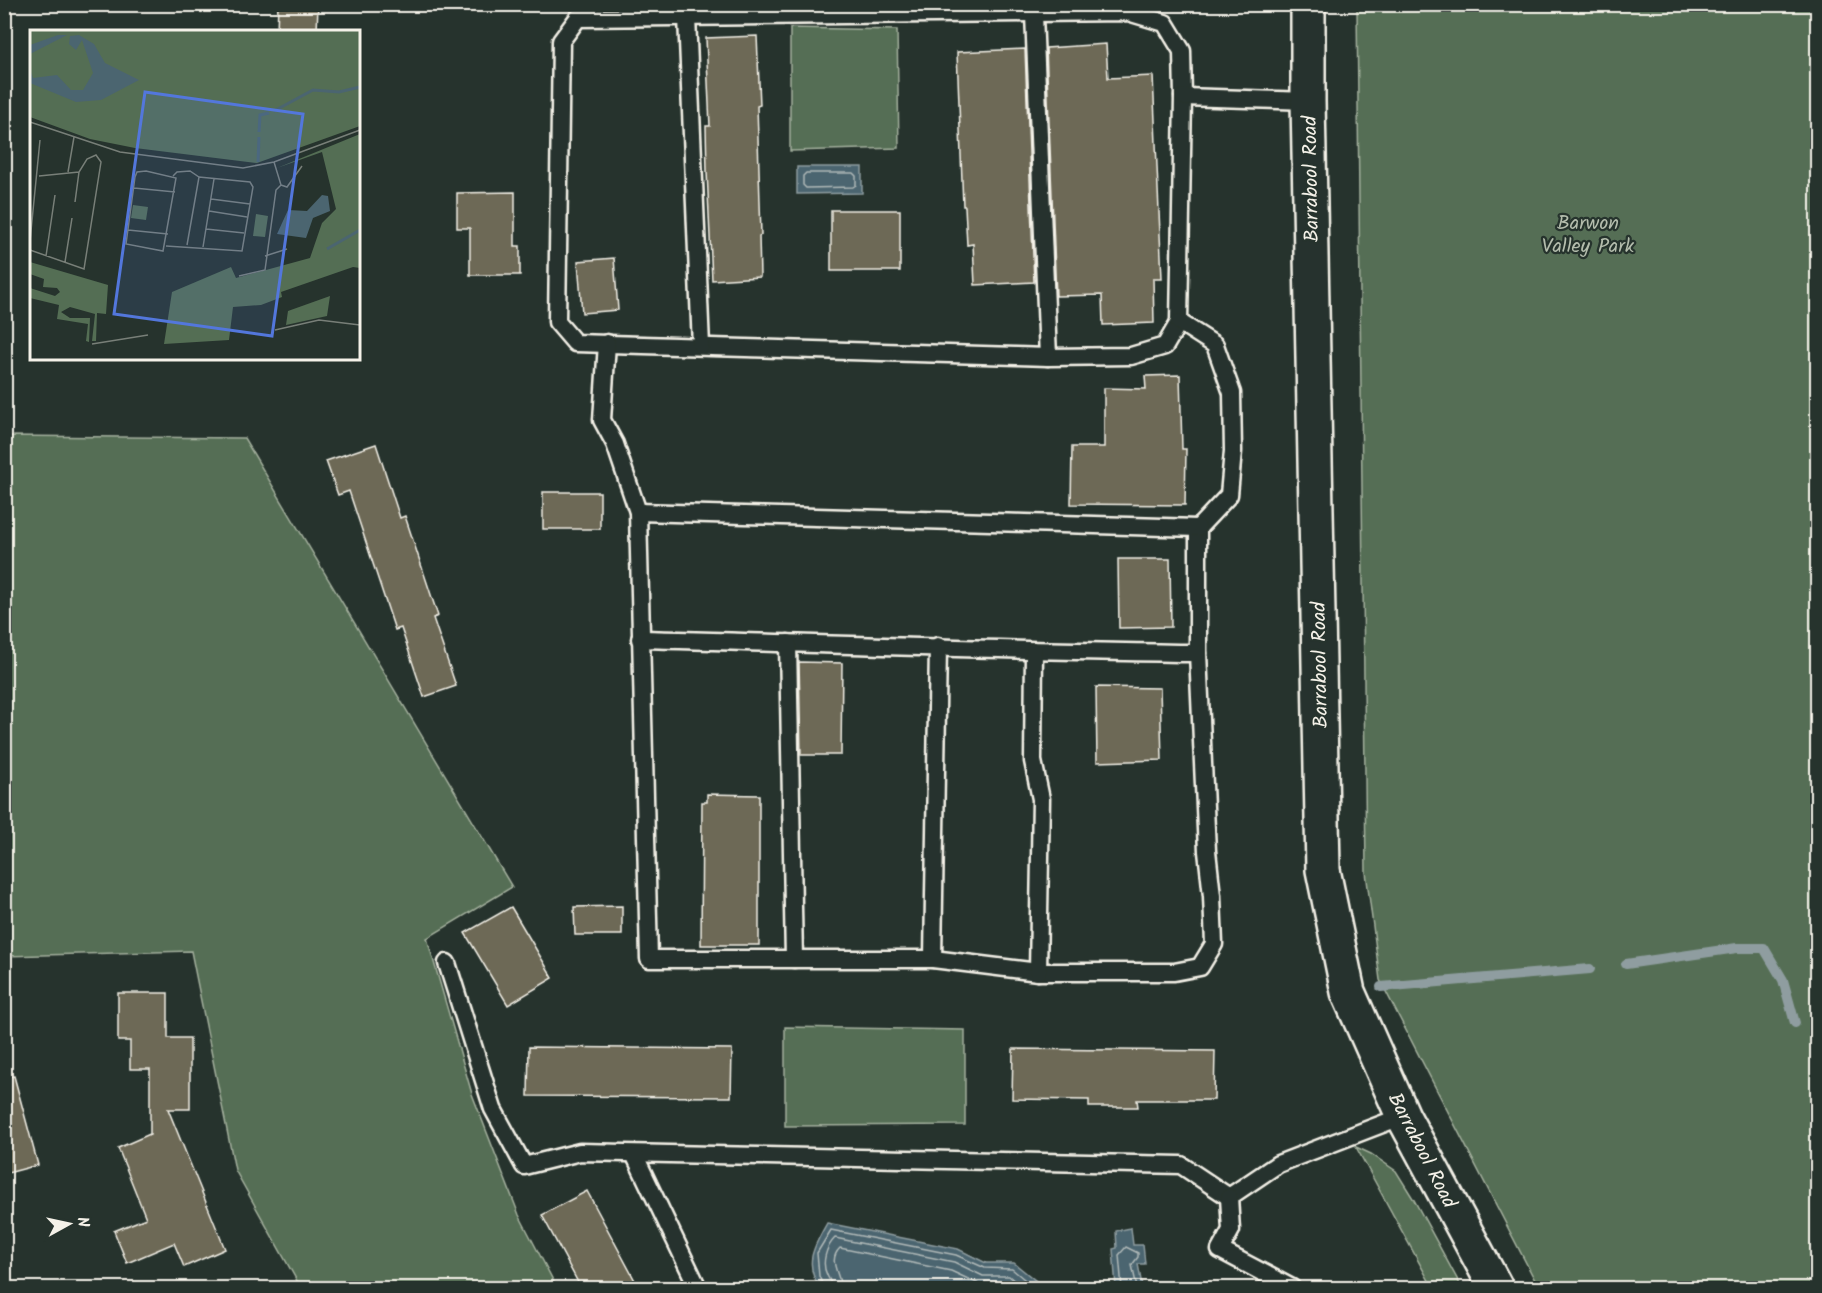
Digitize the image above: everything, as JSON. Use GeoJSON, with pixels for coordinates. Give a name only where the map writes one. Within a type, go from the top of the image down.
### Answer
{"type":"FeatureCollection","features":[{"type":"Feature","properties":{"kind":"street","name":"Barrabool Road"},"geometry":{"type":"LineString","coordinates":[[1308,4],[1323,870],[1348,992],[1403,1116],[1496,1288]]}},
{"type":"Feature","properties":{"kind":"lane"},"geometry":{"type":"LineString","coordinates":[[1128,12],[1165,23],[1182,51],[1183,97],[1179,322],[1165,346],[1131,357],[1048,357],[575,343],[557,322],[561,41],[578,18],[687,17],[1128,12]]}},
{"type":"Feature","properties":{"kind":"lane"},"geometry":{"type":"LineString","coordinates":[[1034,14],[1048,357]]}},
{"type":"Feature","properties":{"kind":"lane"},"geometry":{"type":"LineString","coordinates":[[687,17],[701,346]]}},
{"type":"Feature","properties":{"kind":"lane"},"geometry":{"type":"LineString","coordinates":[[1183,97],[1308,101]]}},
{"type":"Feature","properties":{"kind":"lane"},"geometry":{"type":"LineString","coordinates":[[607,343],[602,420],[615,444],[638,512],[649,959],[933,959],[1038,972],[1174,972],[1200,968],[1214,944],[1207,851],[1198,653],[1198,528],[1229,495],[1233,452],[1232,393],[1215,345],[1179,322]]}},
{"type":"Feature","properties":{"kind":"lane"},"geometry":{"type":"LineString","coordinates":[[638,512],[1198,528]]}},
{"type":"Feature","properties":{"kind":"lane"},"geometry":{"type":"LineString","coordinates":[[640,639],[938,646],[1034,651],[1198,653]]}},
{"type":"Feature","properties":{"kind":"lane"},"geometry":{"type":"LineString","coordinates":[[788,643],[794,959]]}},
{"type":"Feature","properties":{"kind":"lane"},"geometry":{"type":"LineString","coordinates":[[933,959],[938,646]]}},
{"type":"Feature","properties":{"kind":"lane"},"geometry":{"type":"LineString","coordinates":[[1034,651],[1033,761],[1041,799],[1038,972]]}},
{"type":"Feature","properties":{"kind":"lane"},"geometry":{"type":"LineString","coordinates":[[447,963],[493,1109],[524,1166],[580,1152],[1181,1165],[1228,1197]]}},
{"type":"Feature","properties":{"kind":"lane"},"geometry":{"type":"LineString","coordinates":[[1228,1197],[1278,1164],[1403,1116]]}},
{"type":"Feature","properties":{"kind":"lane"},"geometry":{"type":"LineString","coordinates":[[634,1154],[698,1288]]}},
{"type":"Feature","properties":{"kind":"lane"},"geometry":{"type":"LineString","coordinates":[[1228,1197],[1231,1230],[1220,1250],[1292,1288]]}},
{"type":"Feature","properties":{"kind":"green space","name":"Barwon Valley Park"},"geometry":{"type":"Polygon","coordinates":[[[1357,5],[1817,5],[1817,1288],[1539,1288],[1380,980],[1366,872],[1357,5]]]}},
{"type":"Feature","properties":{"kind":"green space"},"geometry":{"type":"Polygon","coordinates":[[[790,28],[897,30],[899,148],[790,151],[790,28]]]}},
{"type":"Feature","properties":{"kind":"green space"},"geometry":{"type":"Polygon","coordinates":[[[4,436],[244,438],[512,887],[427,938],[472,1094],[519,1215],[557,1288],[301,1288],[235,1170],[191,951],[5,956],[4,436]]]}},
{"type":"Feature","properties":{"kind":"green space"},"geometry":{"type":"Polygon","coordinates":[[[785,1027],[965,1030],[965,1125],[785,1126],[785,1027]]]}},
{"type":"Feature","properties":{"kind":"green space"},"geometry":{"type":"Polygon","coordinates":[[[1356,1147],[1396,1171],[1462,1288],[1433,1288],[1356,1147]]]}},
{"type":"Feature","properties":{"kind":"water"},"geometry":{"type":"Polygon","coordinates":[[[797,167],[862,167],[862,193],[797,194],[797,167]]]}},
{"type":"Feature","properties":{"kind":"water"},"geometry":{"type":"Polygon","coordinates":[[[827,1223],[958,1249],[986,1263],[1014,1263],[1036,1281],[1037,1288],[820,1288],[811,1263],[818,1239],[827,1223]]]}},
{"type":"Feature","properties":{"kind":"water"},"geometry":{"type":"Polygon","coordinates":[[[1131,1228],[1133,1245],[1143,1245],[1145,1264],[1138,1264],[1142,1286],[1146,1285],[1146,1288],[1116,1288],[1113,1249],[1117,1248],[1116,1231],[1131,1228]]]}},
{"type":"Feature","properties":{"kind":"building"},"geometry":{"type":"Polygon","coordinates":[[[278,4],[318,4],[317,30],[277,30],[278,4]]]}},
{"type":"Feature","properties":{"kind":"building"},"geometry":{"type":"Polygon","coordinates":[[[757,36],[760,105],[757,106],[760,277],[712,280],[707,171],[706,126],[710,126],[706,38],[757,36]]]}},
{"type":"Feature","properties":{"kind":"building"},"geometry":{"type":"Polygon","coordinates":[[[1106,44],[1108,78],[1153,76],[1162,279],[1153,279],[1154,323],[1103,325],[1102,295],[1056,296],[1046,48],[1106,44]]]}},
{"type":"Feature","properties":{"kind":"building"},"geometry":{"type":"Polygon","coordinates":[[[1025,49],[1034,282],[975,285],[973,244],[967,245],[965,206],[963,206],[957,52],[1025,49]]]}},
{"type":"Feature","properties":{"kind":"building"},"geometry":{"type":"Polygon","coordinates":[[[515,192],[515,246],[520,246],[520,275],[470,275],[470,228],[457,228],[457,193],[515,192]]]}},
{"type":"Feature","properties":{"kind":"building"},"geometry":{"type":"Polygon","coordinates":[[[831,210],[900,210],[900,271],[831,271],[831,210]]]}},
{"type":"Feature","properties":{"kind":"building"},"geometry":{"type":"Polygon","coordinates":[[[614,258],[618,310],[582,313],[578,261],[614,258]]]}},
{"type":"Feature","properties":{"kind":"building"},"geometry":{"type":"Polygon","coordinates":[[[1180,375],[1182,449],[1186,449],[1185,505],[1071,504],[1072,447],[1104,447],[1104,388],[1146,389],[1145,376],[1180,375]]]}},
{"type":"Feature","properties":{"kind":"building"},"geometry":{"type":"Polygon","coordinates":[[[376,444],[400,518],[405,516],[438,616],[433,618],[456,686],[424,697],[401,628],[395,630],[349,491],[338,495],[326,461],[376,444]]]}},
{"type":"Feature","properties":{"kind":"building"},"geometry":{"type":"Polygon","coordinates":[[[543,492],[600,492],[600,529],[543,529],[543,492]]]}},
{"type":"Feature","properties":{"kind":"building"},"geometry":{"type":"Polygon","coordinates":[[[1118,559],[1170,559],[1171,627],[1119,628],[1118,559]]]}},
{"type":"Feature","properties":{"kind":"building"},"geometry":{"type":"Polygon","coordinates":[[[799,662],[842,663],[841,755],[801,755],[799,662]]]}},
{"type":"Feature","properties":{"kind":"building"},"geometry":{"type":"Polygon","coordinates":[[[1096,687],[1160,688],[1162,760],[1097,762],[1096,687]]]}},
{"type":"Feature","properties":{"kind":"building"},"geometry":{"type":"Polygon","coordinates":[[[707,794],[759,795],[759,945],[701,945],[702,802],[707,802],[707,794]]]}},
{"type":"Feature","properties":{"kind":"building"},"geometry":{"type":"Polygon","coordinates":[[[622,906],[622,935],[575,935],[574,907],[622,906]]]}},
{"type":"Feature","properties":{"kind":"building"},"geometry":{"type":"Polygon","coordinates":[[[511,907],[553,978],[508,1005],[465,933],[511,907]]]}},
{"type":"Feature","properties":{"kind":"building"},"geometry":{"type":"Polygon","coordinates":[[[118,993],[168,993],[168,1038],[190,1038],[190,1109],[168,1109],[225,1249],[184,1267],[174,1243],[127,1263],[114,1231],[146,1218],[118,1148],[150,1134],[150,1069],[130,1069],[130,1041],[118,1041],[118,993]]]}},
{"type":"Feature","properties":{"kind":"building"},"geometry":{"type":"Polygon","coordinates":[[[529,1047],[732,1049],[731,1097],[528,1096],[529,1047]]]}},
{"type":"Feature","properties":{"kind":"building"},"geometry":{"type":"Polygon","coordinates":[[[1013,1049],[1215,1051],[1214,1100],[1137,1100],[1138,1107],[1089,1107],[1089,1100],[1012,1099],[1013,1049]]]}},
{"type":"Feature","properties":{"kind":"building"},"geometry":{"type":"Polygon","coordinates":[[[14,1076],[38,1165],[4,1174],[4,1077],[14,1076]]]}},
{"type":"Feature","properties":{"kind":"building"},"geometry":{"type":"Polygon","coordinates":[[[587,1191],[639,1288],[581,1288],[542,1215],[587,1191]]]}},
{"type":"Feature","properties":{"kind":"waterway"},"geometry":{"type":"LineString","coordinates":[[1626,964],[1737,948],[1764,948],[1783,980],[1795,1023]]}},
{"type":"Feature","properties":{"kind":"waterway"},"geometry":{"type":"LineString","coordinates":[[1381,987],[1590,969]]}}]}
